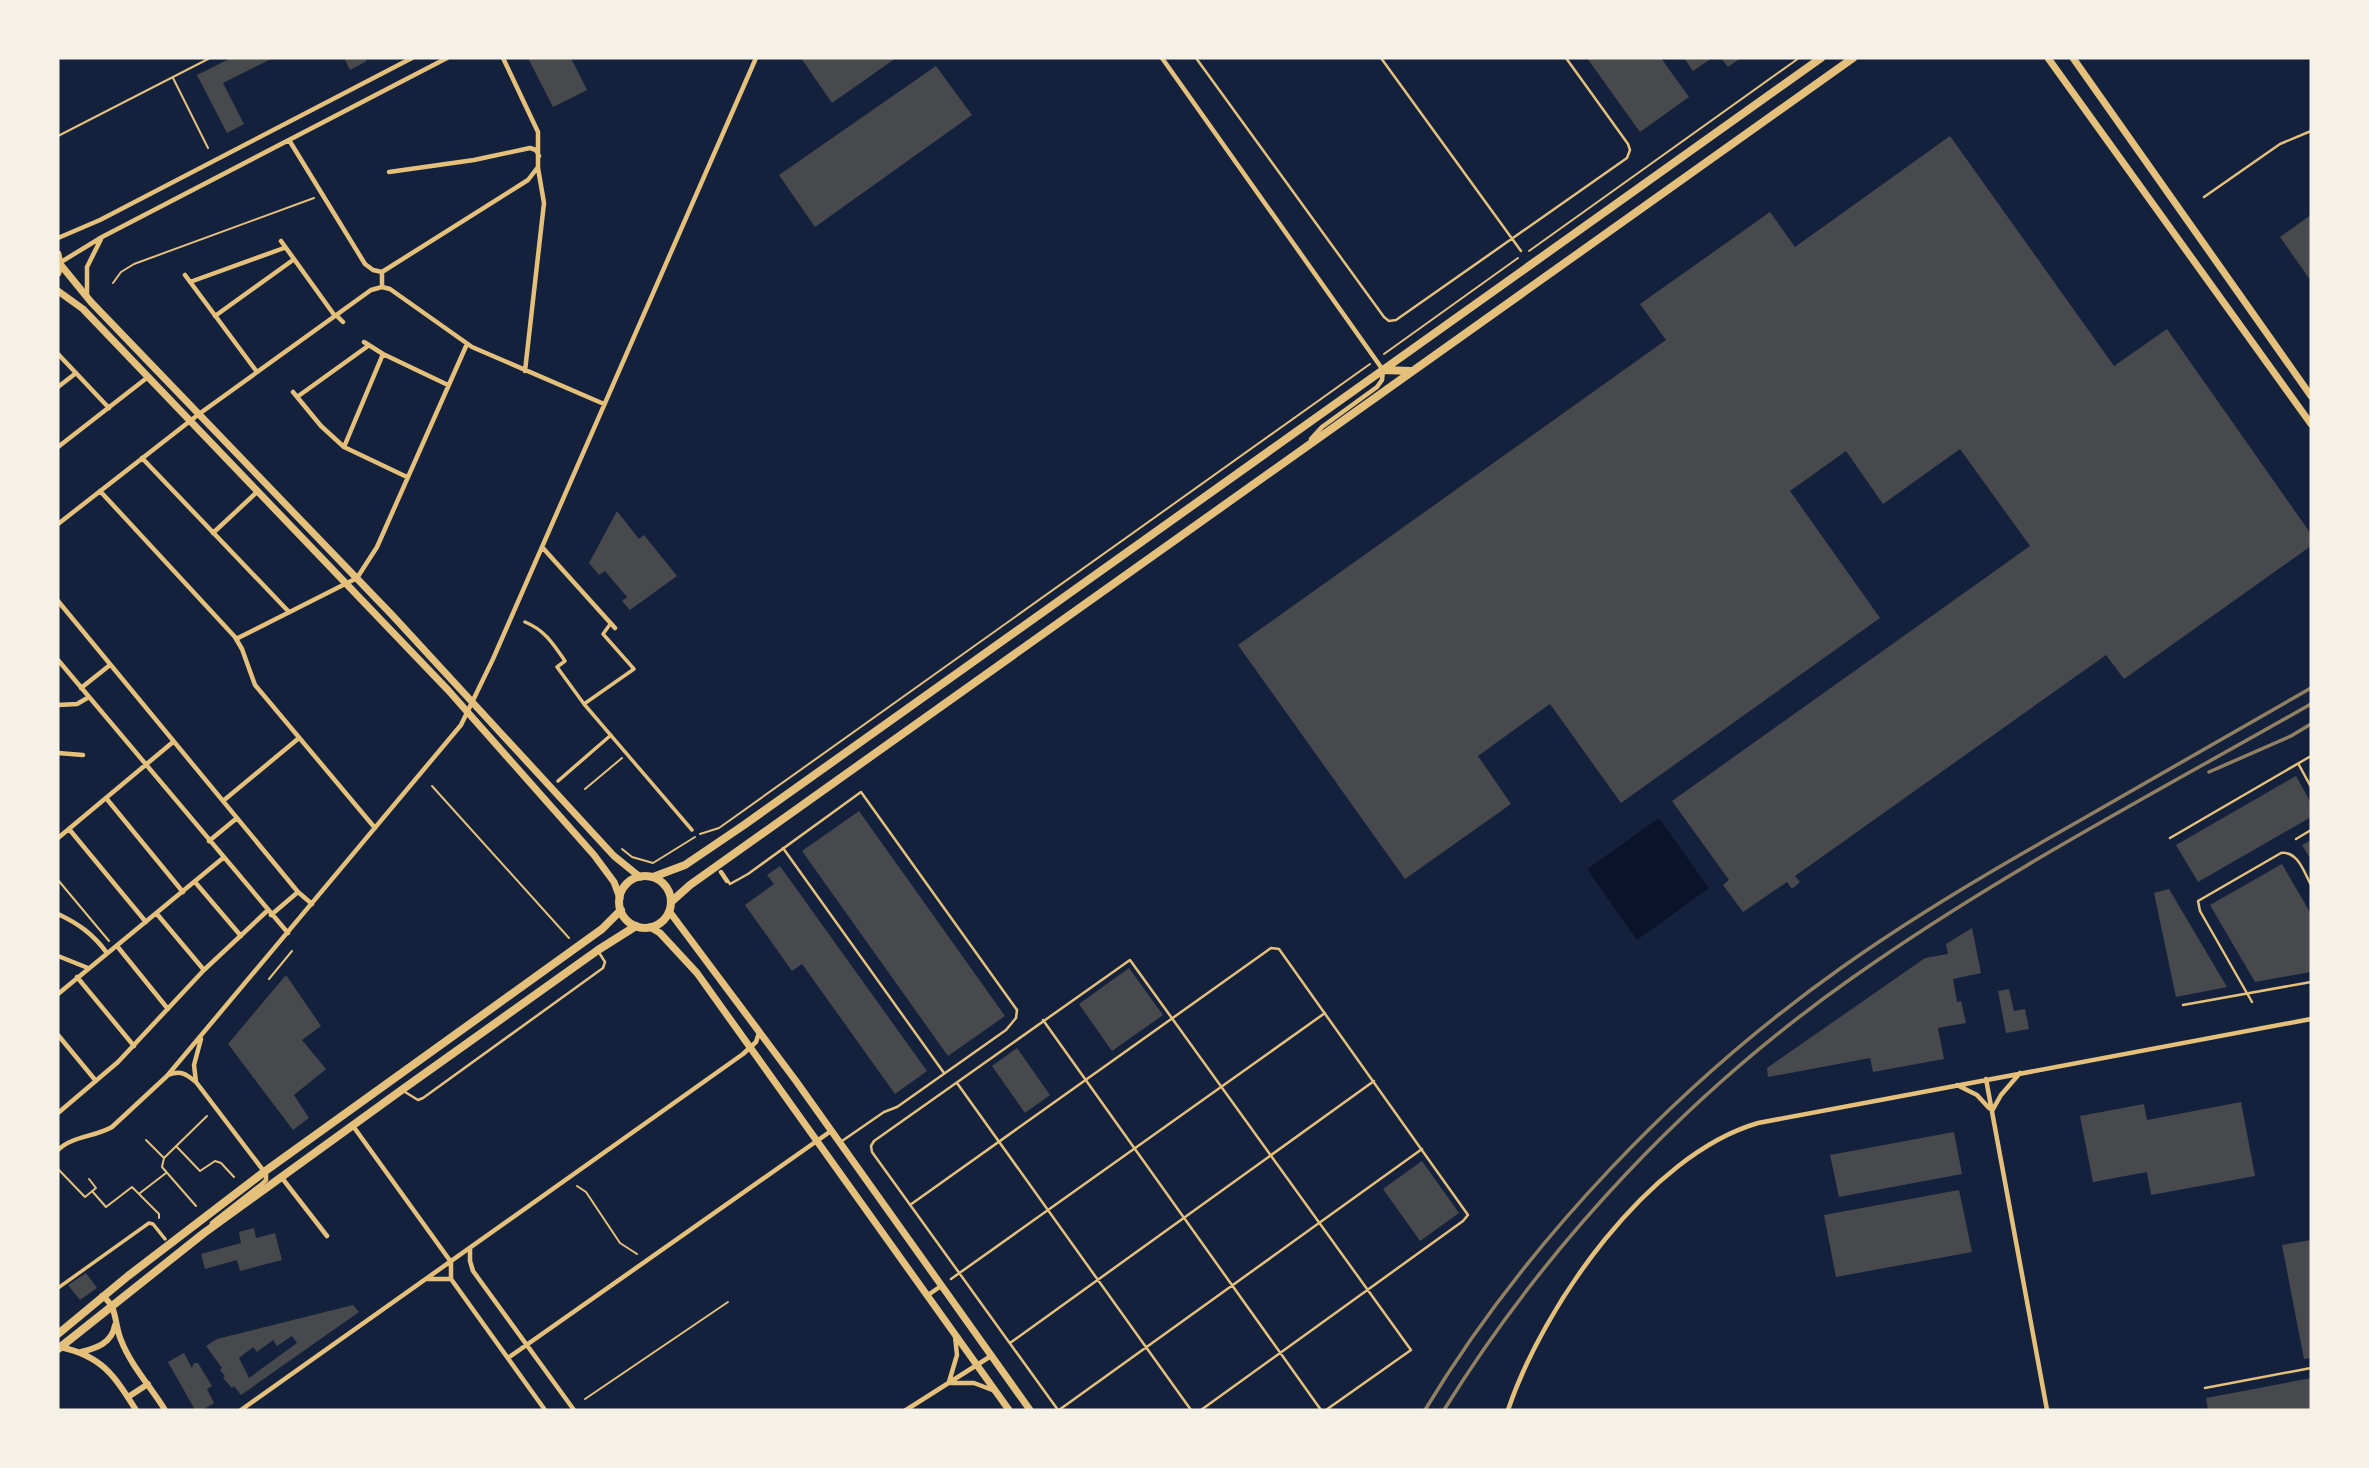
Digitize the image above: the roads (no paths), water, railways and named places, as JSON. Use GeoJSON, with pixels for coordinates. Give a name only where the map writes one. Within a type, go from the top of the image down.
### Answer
{"type":"FeatureCollection","features":[{"type":"Feature","properties":{"kind":"highway"},"geometry":{"type":"LineString","coordinates":[[1821,58],[744,825],[685,865],[653,877],[640,877],[626,884],[620,898],[621,910],[626,920],[636,926],[650,927],[659,924],[670,906],[690,885],[1853,58]]}},
{"type":"Feature","properties":{"kind":"highway"},"geometry":{"type":"LineString","coordinates":[[1383,370],[1415,370]]}},
{"type":"Feature","properties":{"kind":"highway"},"geometry":{"type":"LineString","coordinates":[[653,877],[666,887],[670,906]]}},
{"type":"Feature","properties":{"kind":"highway"},"geometry":{"type":"LineString","coordinates":[[58,1334],[102,1296],[264,1172],[580,946],[608,925],[621,910]]}},
{"type":"Feature","properties":{"kind":"highway"},"geometry":{"type":"LineString","coordinates":[[59,1348],[204,1233],[598,950],[636,926]]}},
{"type":"Feature","properties":{"kind":"main road"},"geometry":{"type":"LineString","coordinates":[[2048,58],[2311,424]]}},
{"type":"Feature","properties":{"kind":"main road"},"geometry":{"type":"LineString","coordinates":[[2073,58],[2311,396]]}},
{"type":"Feature","properties":{"kind":"main road"},"geometry":{"type":"LineString","coordinates":[[59,263],[87,298],[357,578],[614,856],[640,877]]}},
{"type":"Feature","properties":{"kind":"main road"},"geometry":{"type":"LineString","coordinates":[[58,291],[83,309],[467,712],[594,855],[614,882],[620,898]]}},
{"type":"Feature","properties":{"kind":"main road"},"geometry":{"type":"LineString","coordinates":[[670,906],[1030,1410]]}},
{"type":"Feature","properties":{"kind":"main road"},"geometry":{"type":"LineString","coordinates":[[650,927],[660,933],[697,973],[1009,1410]]}},
{"type":"Feature","properties":{"kind":"street"},"geometry":{"type":"LineString","coordinates":[[58,238],[100,220],[399,61],[412,58]]}},
{"type":"Feature","properties":{"kind":"street"},"geometry":{"type":"LineString","coordinates":[[59,263],[102,237],[447,58]]}},
{"type":"Feature","properties":{"kind":"street"},"geometry":{"type":"LineString","coordinates":[[503,58],[538,132],[538,167],[544,203],[525,371]]}},
{"type":"Feature","properties":{"kind":"street"},"geometry":{"type":"LineString","coordinates":[[58,1150],[65,1143],[98,1134],[112,1127],[167,1076],[452,737],[494,659],[755,58]]}},
{"type":"Feature","properties":{"kind":"street"},"geometry":{"type":"LineString","coordinates":[[1162,58],[1383,370],[1382,380],[1377,387],[1322,427],[1299,453]]}},
{"type":"Feature","properties":{"kind":"street"},"geometry":{"type":"LineString","coordinates":[[289,140],[365,264],[382,272],[528,180],[538,167]]}},
{"type":"Feature","properties":{"kind":"street"},"geometry":{"type":"LineString","coordinates":[[389,172],[474,160],[530,148],[536,150],[539,156]]}},
{"type":"Feature","properties":{"kind":"street"},"geometry":{"type":"LineString","coordinates":[[87,298],[87,267],[102,237]]}},
{"type":"Feature","properties":{"kind":"street"},"geometry":{"type":"LineString","coordinates":[[281,241],[343,322]]}},
{"type":"Feature","properties":{"kind":"street"},"geometry":{"type":"LineString","coordinates":[[190,282],[284,248]]}},
{"type":"Feature","properties":{"kind":"street"},"geometry":{"type":"LineString","coordinates":[[215,316],[293,260]]}},
{"type":"Feature","properties":{"kind":"street"},"geometry":{"type":"LineString","coordinates":[[382,272],[382,287]]}},
{"type":"Feature","properties":{"kind":"street"},"geometry":{"type":"LineString","coordinates":[[185,275],[257,372]]}},
{"type":"Feature","properties":{"kind":"street"},"geometry":{"type":"LineString","coordinates":[[58,524],[199,414],[371,290],[382,287],[390,289],[467,344],[604,404]]}},
{"type":"Feature","properties":{"kind":"street"},"geometry":{"type":"LineString","coordinates":[[407,477],[344,447],[321,426],[295,395],[366,344],[383,355],[447,385]]}},
{"type":"Feature","properties":{"kind":"street"},"geometry":{"type":"LineString","coordinates":[[236,639],[357,578],[377,547],[467,344]]}},
{"type":"Feature","properties":{"kind":"street"},"geometry":{"type":"LineString","coordinates":[[58,354],[109,408]]}},
{"type":"Feature","properties":{"kind":"street"},"geometry":{"type":"LineString","coordinates":[[344,447],[383,355]]}},
{"type":"Feature","properties":{"kind":"street"},"geometry":{"type":"LineString","coordinates":[[270,363],[274,369]]}},
{"type":"Feature","properties":{"kind":"street"},"geometry":{"type":"LineString","coordinates":[[58,387],[76,373]]}},
{"type":"Feature","properties":{"kind":"street"},"geometry":{"type":"LineString","coordinates":[[58,447],[148,377]]}},
{"type":"Feature","properties":{"kind":"street"},"geometry":{"type":"LineString","coordinates":[[142,458],[290,612]]}},
{"type":"Feature","properties":{"kind":"street"},"geometry":{"type":"LineString","coordinates":[[100,491],[236,639],[255,685],[375,828]]}},
{"type":"Feature","properties":{"kind":"street"},"geometry":{"type":"LineString","coordinates":[[213,533],[257,492]]}},
{"type":"Feature","properties":{"kind":"street"},"geometry":{"type":"LineString","coordinates":[[542,547],[613,626],[603,634],[634,669],[584,704]]}},
{"type":"Feature","properties":{"kind":"street"},"geometry":{"type":"LineString","coordinates":[[58,601],[298,892],[312,904]]}},
{"type":"Feature","properties":{"kind":"street"},"geometry":{"type":"LineString","coordinates":[[526,622],[539,628],[552,642],[565,661],[557,667],[584,704],[692,830]]}},
{"type":"Feature","properties":{"kind":"street"},"geometry":{"type":"LineString","coordinates":[[58,660],[288,933]]}},
{"type":"Feature","properties":{"kind":"street"},"geometry":{"type":"LineString","coordinates":[[81,688],[110,665]]}},
{"type":"Feature","properties":{"kind":"street"},"geometry":{"type":"LineString","coordinates":[[58,705],[77,704],[89,697]]}},
{"type":"Feature","properties":{"kind":"street"},"geometry":{"type":"LineString","coordinates":[[558,781],[611,735]]}},
{"type":"Feature","properties":{"kind":"street"},"geometry":{"type":"LineString","coordinates":[[223,801],[299,738]]}},
{"type":"Feature","properties":{"kind":"street"},"geometry":{"type":"LineString","coordinates":[[58,838],[173,741]]}},
{"type":"Feature","properties":{"kind":"street"},"geometry":{"type":"LineString","coordinates":[[58,752],[83,755]]}},
{"type":"Feature","properties":{"kind":"street"},"geometry":{"type":"LineString","coordinates":[[106,798],[183,892]]}},
{"type":"Feature","properties":{"kind":"street"},"geometry":{"type":"LineString","coordinates":[[209,841],[237,818]]}},
{"type":"Feature","properties":{"kind":"street"},"geometry":{"type":"LineString","coordinates":[[69,829],[146,922]]}},
{"type":"Feature","properties":{"kind":"street"},"geometry":{"type":"LineString","coordinates":[[58,994],[223,858]]}},
{"type":"Feature","properties":{"kind":"street"},"geometry":{"type":"LineString","coordinates":[[721,872],[727,881]]}},
{"type":"Feature","properties":{"kind":"street"},"geometry":{"type":"LineString","coordinates":[[195,882],[241,936]]}},
{"type":"Feature","properties":{"kind":"street"},"geometry":{"type":"LineString","coordinates":[[58,1113],[134,1046],[204,970],[241,936],[298,892]]}},
{"type":"Feature","properties":{"kind":"street"},"geometry":{"type":"LineString","coordinates":[[157,914],[204,970]]}},
{"type":"Feature","properties":{"kind":"street"},"geometry":{"type":"LineString","coordinates":[[58,915],[79,924],[107,953]]}},
{"type":"Feature","properties":{"kind":"street"},"geometry":{"type":"LineString","coordinates":[[117,946],[168,1009]]}},
{"type":"Feature","properties":{"kind":"street"},"geometry":{"type":"LineString","coordinates":[[58,956],[89,968]]}},
{"type":"Feature","properties":{"kind":"street"},"geometry":{"type":"LineString","coordinates":[[77,977],[134,1046]]}},
{"type":"Feature","properties":{"kind":"street"},"geometry":{"type":"LineString","coordinates":[[1508,1410],[1525,1366],[1585,1266],[1629,1213],[1686,1160],[1712,1141],[1749,1125],[2311,1019]]}},
{"type":"Feature","properties":{"kind":"street"},"geometry":{"type":"LineString","coordinates":[[241,1410],[751,1048],[759,1031]]}},
{"type":"Feature","properties":{"kind":"street"},"geometry":{"type":"LineString","coordinates":[[196,1082],[195,1058],[204,1034]]}},
{"type":"Feature","properties":{"kind":"street"},"geometry":{"type":"LineString","coordinates":[[58,1035],[96,1082]]}},
{"type":"Feature","properties":{"kind":"street"},"geometry":{"type":"LineString","coordinates":[[167,1076],[176,1072],[184,1073],[196,1082],[266,1177],[264,1182],[217,1218],[204,1233]]}},
{"type":"Feature","properties":{"kind":"street"},"geometry":{"type":"LineString","coordinates":[[1992,1112],[2003,1093],[2020,1073]]}},
{"type":"Feature","properties":{"kind":"street"},"geometry":{"type":"LineString","coordinates":[[1986,1079],[2047,1410]]}},
{"type":"Feature","properties":{"kind":"street"},"geometry":{"type":"LineString","coordinates":[[1956,1085],[1977,1095],[1992,1112]]}},
{"type":"Feature","properties":{"kind":"street"},"geometry":{"type":"LineString","coordinates":[[353,1126],[451,1262],[452,1279],[545,1410]]}},
{"type":"Feature","properties":{"kind":"street"},"geometry":{"type":"LineString","coordinates":[[508,1358],[831,1131]]}},
{"type":"Feature","properties":{"kind":"street"},"geometry":{"type":"LineString","coordinates":[[282,1177],[327,1237]]}},
{"type":"Feature","properties":{"kind":"street"},"geometry":{"type":"LineString","coordinates":[[58,1288],[145,1226],[153,1224],[165,1239]]}},
{"type":"Feature","properties":{"kind":"street"},"geometry":{"type":"LineString","coordinates":[[470,1249],[473,1271],[574,1410]]}},
{"type":"Feature","properties":{"kind":"street"},"geometry":{"type":"LineString","coordinates":[[426,1279],[452,1279]]}},
{"type":"Feature","properties":{"kind":"street"},"geometry":{"type":"LineString","coordinates":[[928,1295],[941,1286]]}},
{"type":"Feature","properties":{"kind":"street"},"geometry":{"type":"LineString","coordinates":[[102,1296],[112,1304],[121,1342],[128,1356],[165,1410]]}},
{"type":"Feature","properties":{"kind":"street"},"geometry":{"type":"LineString","coordinates":[[81,1352],[93,1349],[108,1340],[114,1331],[115,1321]]}},
{"type":"Feature","properties":{"kind":"street"},"geometry":{"type":"LineString","coordinates":[[949,1383],[957,1355],[954,1332]]}},
{"type":"Feature","properties":{"kind":"street"},"geometry":{"type":"LineString","coordinates":[[59,1348],[81,1352],[104,1366],[136,1410]]}},
{"type":"Feature","properties":{"kind":"street"},"geometry":{"type":"LineString","coordinates":[[906,1410],[990,1356]]}},
{"type":"Feature","properties":{"kind":"street"},"geometry":{"type":"LineString","coordinates":[[949,1383],[974,1382],[996,1392]]}},
{"type":"Feature","properties":{"kind":"street"},"geometry":{"type":"LineString","coordinates":[[128,1397],[148,1384]]}},
{"type":"Feature","properties":{"kind":"lane"},"geometry":{"type":"LineString","coordinates":[[1196,58],[1376,306],[1389,320],[1396,320],[1626,158],[1630,150],[1628,144],[1566,58]]}},
{"type":"Feature","properties":{"kind":"lane"},"geometry":{"type":"LineString","coordinates":[[1381,58],[1521,251]]}},
{"type":"Feature","properties":{"kind":"lane"},"geometry":{"type":"LineString","coordinates":[[2204,197],[2280,144],[2311,132]]}},
{"type":"Feature","properties":{"kind":"lane"},"geometry":{"type":"LineString","coordinates":[[2170,838],[2311,756]]}},
{"type":"Feature","properties":{"kind":"lane"},"geometry":{"type":"LineString","coordinates":[[2298,764],[2311,786]]}},
{"type":"Feature","properties":{"kind":"lane"},"geometry":{"type":"LineString","coordinates":[[727,881],[730,884],[739,879],[862,792],[1017,1010],[1012,1024],[897,1107],[884,1112],[839,1143]]}},
{"type":"Feature","properties":{"kind":"lane"},"geometry":{"type":"LineString","coordinates":[[2296,839],[2311,830]]}},
{"type":"Feature","properties":{"kind":"lane"},"geometry":{"type":"LineString","coordinates":[[783,848],[944,1073]]}},
{"type":"Feature","properties":{"kind":"lane"},"geometry":{"type":"LineString","coordinates":[[2252,1002],[2200,911],[2198,901],[2281,853],[2288,852],[2294,855],[2311,885]]}},
{"type":"Feature","properties":{"kind":"lane"},"geometry":{"type":"LineString","coordinates":[[910,1205],[1173,1018],[1275,947],[1279,948],[1468,1215],[1201,1410]]}},
{"type":"Feature","properties":{"kind":"lane"},"geometry":{"type":"LineString","coordinates":[[403,1089],[418,1100],[423,1098],[603,968],[605,962],[598,950]]}},
{"type":"Feature","properties":{"kind":"lane"},"geometry":{"type":"LineString","coordinates":[[1043,1020],[1232,1286],[1280,1353],[1323,1410],[1411,1350],[1320,1223],[1221,1086],[1173,1018],[1130,960],[1043,1020],[874,1141],[871,1146],[872,1152],[1059,1410],[1146,1348],[1232,1286],[1320,1223],[1422,1149]]}},
{"type":"Feature","properties":{"kind":"lane"},"geometry":{"type":"LineString","coordinates":[[2183,1005],[2311,982]]}},
{"type":"Feature","properties":{"kind":"lane"},"geometry":{"type":"LineString","coordinates":[[951,1279],[1325,1013]]}},
{"type":"Feature","properties":{"kind":"lane"},"geometry":{"type":"LineString","coordinates":[[1010,1343],[1374,1081]]}},
{"type":"Feature","properties":{"kind":"lane"},"geometry":{"type":"LineString","coordinates":[[957,1082],[1191,1410]]}},
{"type":"Feature","properties":{"kind":"lane"},"geometry":{"type":"LineString","coordinates":[[2205,1388],[2311,1368]]}},
{"type":"Feature","properties":{"kind":"water"},"geometry":{"type":"Polygon","coordinates":[[[1659,818],[1709,888],[1637,940],[1587,869],[1659,818]]]}},
{"type":"Feature","properties":{"kind":"railway"},"geometry":{"type":"LineString","coordinates":[[1425,1410],[1510,1286],[1559,1226],[1611,1168],[1722,1061],[1841,968],[1899,929],[2018,856],[2311,688]]}},
{"type":"Feature","properties":{"kind":"railway"},"geometry":{"type":"LineString","coordinates":[[1444,1410],[1529,1288],[1626,1174],[1679,1120],[1792,1022],[1907,940],[2020,869],[2311,704]]}},
{"type":"Feature","properties":{"kind":"railway"},"geometry":{"type":"LineString","coordinates":[[2209,772],[2291,736],[2311,724]]}}]}
